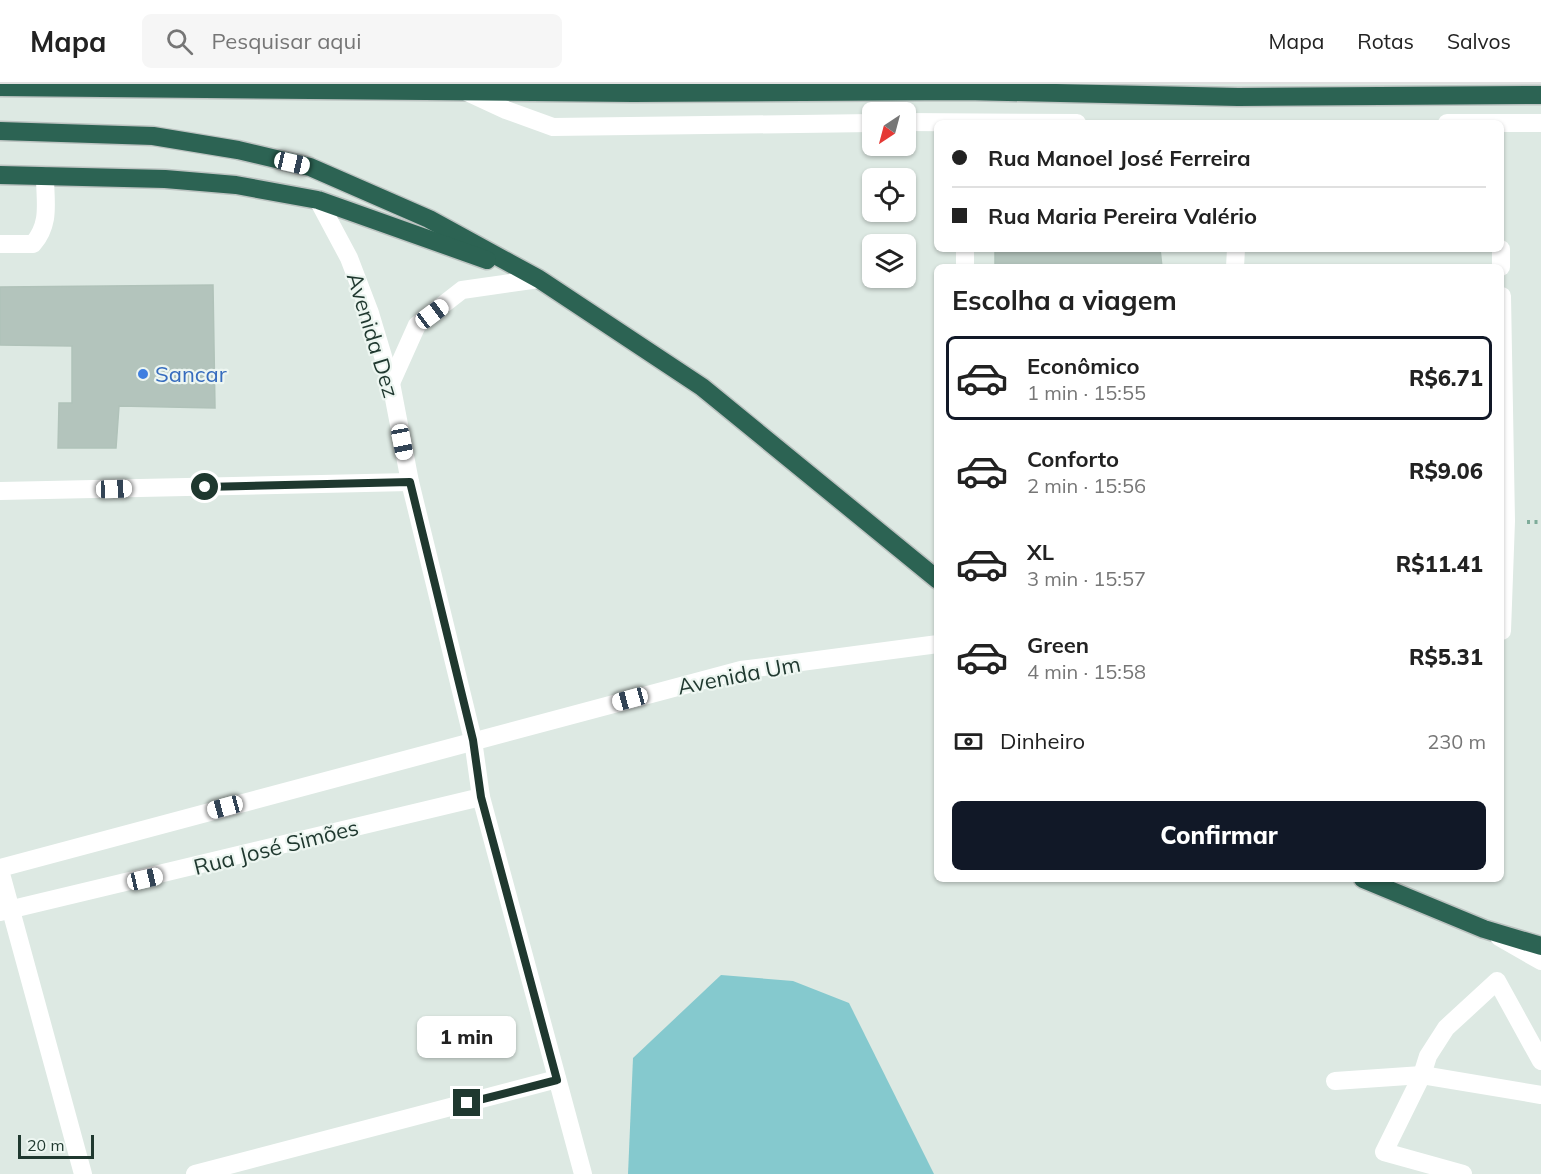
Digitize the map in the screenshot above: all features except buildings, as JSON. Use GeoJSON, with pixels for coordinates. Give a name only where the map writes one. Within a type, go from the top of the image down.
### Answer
{"type":"FeatureCollection","features":[{"type":"Feature","properties":{"kind":"highway"},"geometry":{"type":"LineString","coordinates":[[0,87],[633,93],[966,92],[1238,97],[1541,95]]}},
{"type":"Feature","properties":{"kind":"highway"},"geometry":{"type":"LineString","coordinates":[[0,131],[153,136],[238,150],[310,167],[429,219],[539,279],[702,387],[934,577]]}},
{"type":"Feature","properties":{"kind":"highway"},"geometry":{"type":"LineString","coordinates":[[0,176],[165,179],[236,185],[318,200],[539,279]]}},
{"type":"Feature","properties":{"kind":"highway"},"geometry":{"type":"LineString","coordinates":[[1370,882],[1485,929],[1541,946]]}},
{"type":"Feature","properties":{"kind":"street"},"geometry":{"type":"LineString","coordinates":[[463,90],[506,110],[552,127],[862,123]]}},
{"type":"Feature","properties":{"kind":"street"},"geometry":{"type":"LineString","coordinates":[[916,122],[934,122]]}},
{"type":"Feature","properties":{"kind":"street"},"geometry":{"type":"LineString","coordinates":[[1504,123],[1541,123]]}},
{"type":"Feature","properties":{"kind":"street"},"geometry":{"type":"LineString","coordinates":[[0,244],[33,244],[40,236],[46,225],[45,176]]}},
{"type":"Feature","properties":{"kind":"street","name":"Avenida Dez"},"geometry":{"type":"LineString","coordinates":[[318,200],[349,258],[370,314],[390,383],[410,482],[473,740],[481,797],[583,1174]]}},
{"type":"Feature","properties":{"kind":"street"},"geometry":{"type":"LineString","coordinates":[[390,383],[417,325],[462,290],[539,279]]}},
{"type":"Feature","properties":{"kind":"street"},"geometry":{"type":"LineString","coordinates":[[0,491],[410,482]]}},
{"type":"Feature","properties":{"kind":"street","name":"Avenida Um"},"geometry":{"type":"LineString","coordinates":[[473,740],[741,670],[934,645]]}},
{"type":"Feature","properties":{"kind":"street"},"geometry":{"type":"LineString","coordinates":[[83,1174],[5,912],[0,869],[473,740]]}},
{"type":"Feature","properties":{"kind":"street","name":"Rua José Simões"},"geometry":{"type":"LineString","coordinates":[[5,912],[481,797]]}},
{"type":"Feature","properties":{"kind":"street"},"geometry":{"type":"LineString","coordinates":[[1485,929],[1541,961]]}},
{"type":"Feature","properties":{"kind":"street"},"geometry":{"type":"LineString","coordinates":[[1463,1174],[1384,1152],[1422,1076],[1428,1056],[1446,1028],[1497,981],[1541,1061]]}},
{"type":"Feature","properties":{"kind":"street"},"geometry":{"type":"LineString","coordinates":[[1335,1081],[1422,1076],[1541,1095]]}},
{"type":"Feature","properties":{"kind":"street"},"geometry":{"type":"LineString","coordinates":[[195,1174],[557,1080]]}},
{"type":"Feature","properties":{"kind":"water"},"geometry":{"type":"Polygon","coordinates":[[[721,975],[793,981],[849,1003],[934,1174],[628,1174],[633,1058],[721,975]]]}},
{"type":"Feature","properties":{"kind":"place","name":"Sancar"},"geometry":{"type":"Point","coordinates":[143,374]}},
{"type":"Feature","properties":{"kind":"route"},"geometry":{"type":"LineString","coordinates":[[205,487],[410,482],[473,740],[481,797],[557,1080],[467,1103]]}}]}
